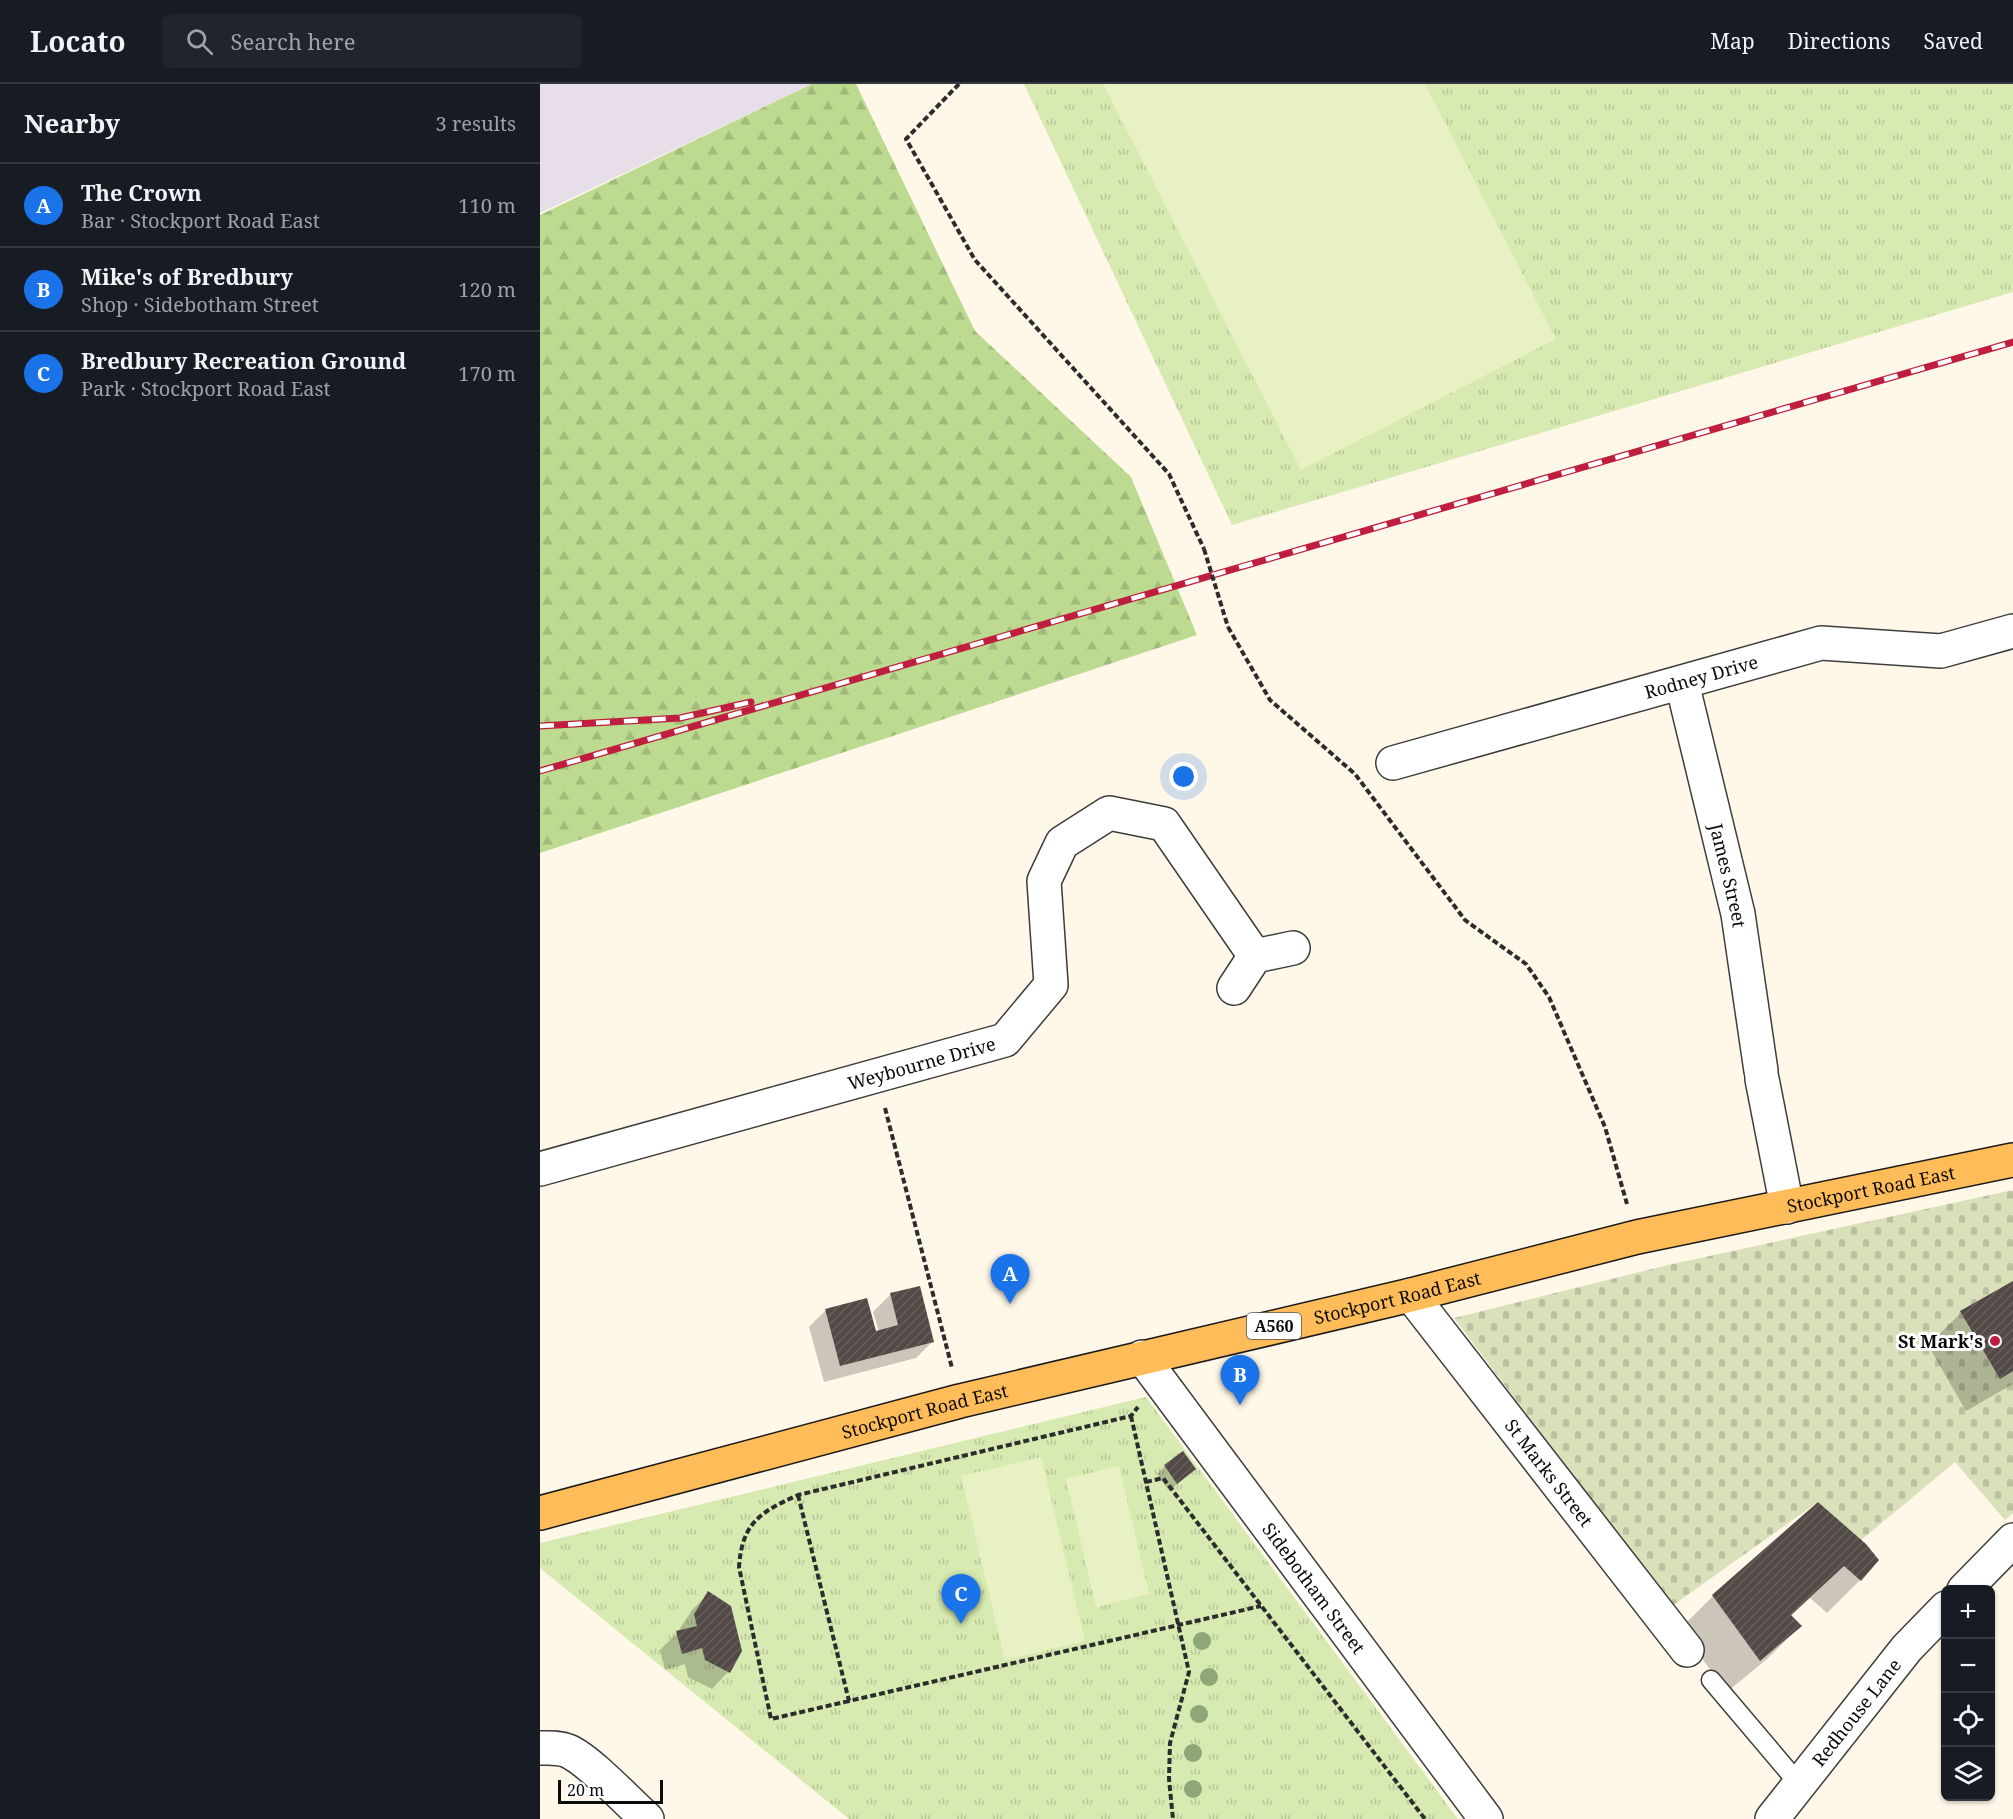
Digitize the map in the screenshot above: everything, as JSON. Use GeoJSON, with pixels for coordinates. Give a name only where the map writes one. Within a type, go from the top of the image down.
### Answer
{"type":"FeatureCollection","features":[{"type":"Feature","properties":{"kind":"main road","name":"Stockport Road East"},"geometry":{"type":"LineString","coordinates":[[540,1513],[960,1401],[1412,1295],[1637,1237],[2013,1160]]}},
{"type":"Feature","properties":{"kind":"street","name":"Rodney Drive"},"geometry":{"type":"LineString","coordinates":[[1393,763],[1821,643],[1941,651],[2013,631]]}},
{"type":"Feature","properties":{"kind":"street","name":"James Street"},"geometry":{"type":"LineString","coordinates":[[1682,683],[1738,914],[1761,1075],[1787,1207]]}},
{"type":"Feature","properties":{"kind":"street","name":"Weybourne Drive"},"geometry":{"type":"LineString","coordinates":[[540,1169],[1005,1040],[1051,985],[1044,881],[1062,843],[1109,813],[1164,824],[1255,956]]}},
{"type":"Feature","properties":{"kind":"street"},"geometry":{"type":"LineString","coordinates":[[1234,988],[1255,956],[1293,948]]}},
{"type":"Feature","properties":{"kind":"street","name":"St Marks Street"},"geometry":{"type":"LineString","coordinates":[[1412,1295],[1687,1650]]}},
{"type":"Feature","properties":{"kind":"street","name":"Sidebotham Street"},"geometry":{"type":"LineString","coordinates":[[1142,1357],[1486,1819]]}},
{"type":"Feature","properties":{"kind":"street"},"geometry":{"type":"LineString","coordinates":[[1969,1585],[2013,1540]]}},
{"type":"Feature","properties":{"kind":"street","name":"Redhouse Lane"},"geometry":{"type":"LineString","coordinates":[[1772,1819],[1906,1648],[1941,1613]]}},
{"type":"Feature","properties":{"kind":"street"},"geometry":{"type":"LineString","coordinates":[[540,1748],[569,1751],[588,1765],[647,1819]]}},
{"type":"Feature","properties":{"kind":"lane"},"geometry":{"type":"LineString","coordinates":[[1711,1680],[1799,1784]]}},
{"type":"Feature","properties":{"kind":"path"},"geometry":{"type":"LineString","coordinates":[[959,84],[906,139],[975,260],[1169,474],[1204,549],[1228,627],[1270,700],[1355,774],[1465,920],[1526,964],[1549,997],[1605,1127],[1637,1237]]}},
{"type":"Feature","properties":{"kind":"path"},"geometry":{"type":"LineString","coordinates":[[877,1075],[960,1401]]}},
{"type":"Feature","properties":{"kind":"path"},"geometry":{"type":"LineString","coordinates":[[1173,1819],[1166,1779],[1170,1743],[1189,1672],[1178,1624],[1131,1416],[798,1495],[773,1506],[757,1519],[747,1531],[741,1545],[739,1567],[771,1719],[1178,1624],[1261,1606]]}},
{"type":"Feature","properties":{"kind":"path"},"geometry":{"type":"LineString","coordinates":[[1146,1482],[1163,1478],[1425,1819]]}},
{"type":"Feature","properties":{"kind":"path"},"geometry":{"type":"LineString","coordinates":[[798,1495],[849,1701]]}},
{"type":"Feature","properties":{"kind":"shaded area"},"geometry":{"type":"Polygon","coordinates":[[[540,84],[812,84],[540,213],[540,84]]]}},
{"type":"Feature","properties":{"kind":"green space"},"geometry":{"type":"Polygon","coordinates":[[[812,84],[856,84],[975,331],[1131,477],[1197,635],[540,853],[540,215],[812,84]]]}},
{"type":"Feature","properties":{"kind":"green space"},"geometry":{"type":"Polygon","coordinates":[[[1024,84],[2013,84],[2013,292],[1232,525],[1024,84]]]}},
{"type":"Feature","properties":{"kind":"green space"},"geometry":{"type":"Polygon","coordinates":[[[1103,84],[1425,84],[1556,339],[1301,470],[1103,84]]]}},
{"type":"Feature","properties":{"kind":"green space"},"geometry":{"type":"Polygon","coordinates":[[[2013,1190],[2013,1513],[2005,1520],[1955,1462],[1861,1540],[1818,1502],[1672,1606],[1454,1318],[1668,1265],[2013,1190]]]}},
{"type":"Feature","properties":{"kind":"green space"},"geometry":{"type":"Polygon","coordinates":[[[1146,1397],[1458,1819],[849,1819],[540,1568],[540,1543],[1146,1397]]]}},
{"type":"Feature","properties":{"kind":"green space"},"geometry":{"type":"Polygon","coordinates":[[[1041,1457],[1085,1641],[1005,1660],[961,1476],[1041,1457]]]}},
{"type":"Feature","properties":{"kind":"green space"},"geometry":{"type":"Polygon","coordinates":[[[1119,1466],[1149,1594],[1096,1607],[1066,1479],[1119,1466]]]}},
{"type":"Feature","properties":{"kind":"building","name":"St Mark's"},"geometry":{"type":"Polygon","coordinates":[[[2013,1281],[2013,1371],[2000,1379],[1960,1311],[2013,1281]]]}},
{"type":"Feature","properties":{"kind":"building"},"geometry":{"type":"Polygon","coordinates":[[[920,1286],[934,1342],[840,1366],[825,1309],[867,1298],[876,1331],[898,1325],[890,1293],[920,1286]]]}},
{"type":"Feature","properties":{"kind":"building"},"geometry":{"type":"Polygon","coordinates":[[[1183,1451],[1196,1469],[1177,1484],[1164,1465],[1183,1451]]]}},
{"type":"Feature","properties":{"kind":"building"},"geometry":{"type":"Polygon","coordinates":[[[1818,1502],[1866,1544],[1879,1560],[1861,1581],[1844,1566],[1791,1615],[1802,1626],[1760,1661],[1712,1595],[1818,1502]]]}},
{"type":"Feature","properties":{"kind":"building"},"geometry":{"type":"Polygon","coordinates":[[[708,1591],[731,1606],[742,1651],[730,1673],[705,1660],[702,1648],[682,1654],[676,1631],[697,1626],[694,1614],[708,1591]]]}},
{"type":"Feature","properties":{"kind":"railway"},"geometry":{"type":"LineString","coordinates":[[540,771],[2013,342]]}},
{"type":"Feature","properties":{"kind":"railway"},"geometry":{"type":"LineString","coordinates":[[540,726],[680,718],[751,702]]}},
{"type":"Feature","properties":{"kind":"place","name":"The Crown"},"geometry":{"type":"Point","coordinates":[1010,1304]}},
{"type":"Feature","properties":{"kind":"place","name":"St Mark's"},"geometry":{"type":"Point","coordinates":[1995,1341]}},
{"type":"Feature","properties":{"kind":"place","name":"Mike's of Bredbury"},"geometry":{"type":"Point","coordinates":[1240,1405]}},
{"type":"Feature","properties":{"kind":"place","name":"Bredbury Recreation Ground"},"geometry":{"type":"Point","coordinates":[961,1624]}}]}
